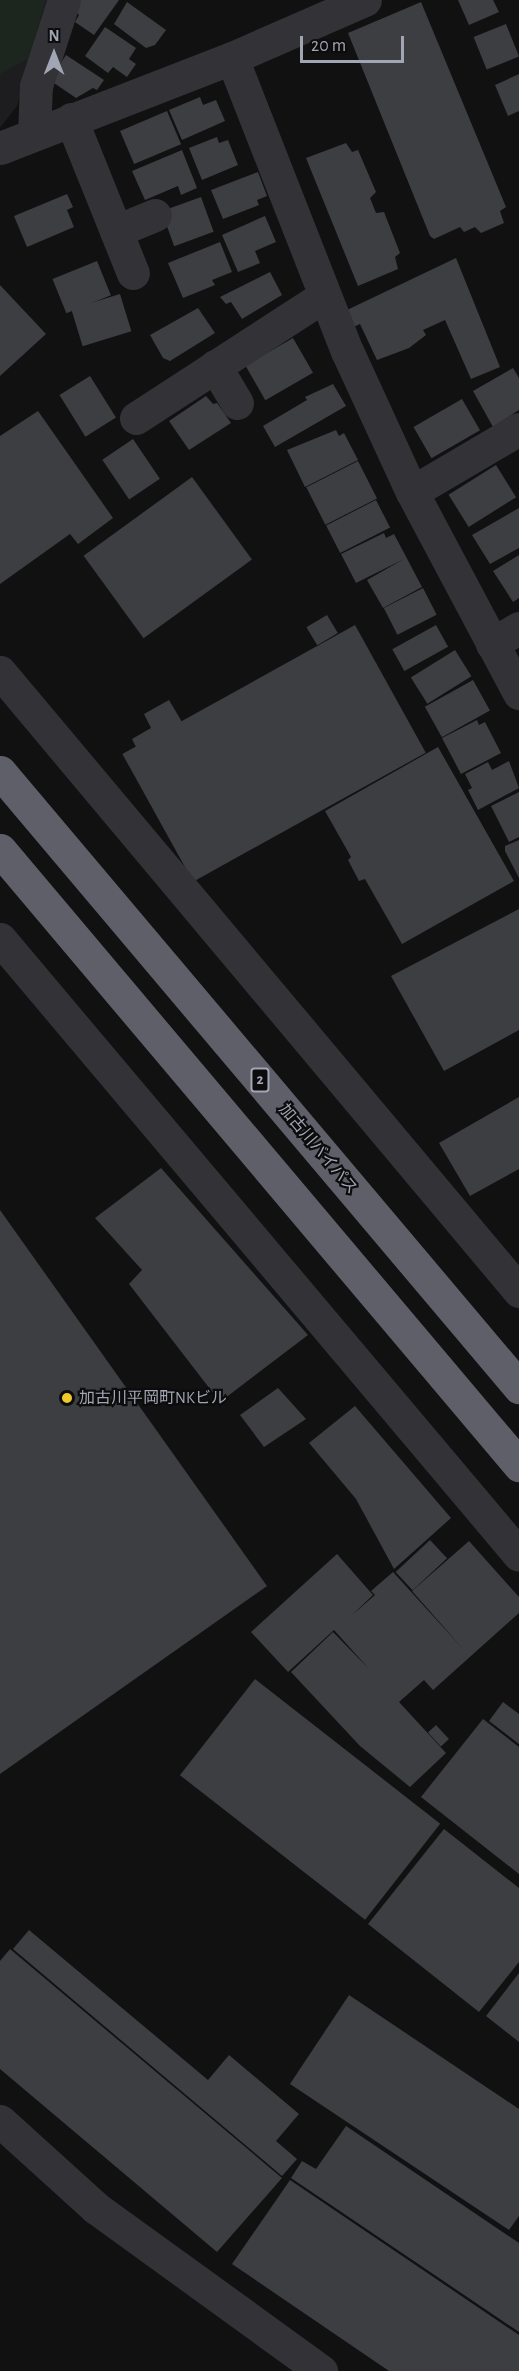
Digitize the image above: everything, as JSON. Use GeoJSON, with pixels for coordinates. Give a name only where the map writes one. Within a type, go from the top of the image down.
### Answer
{"type":"FeatureCollection","features":[{"type":"Feature","properties":{"kind":"highway","name":"加古川バイパス"},"geometry":{"type":"LineString","coordinates":[[0,772],[519,1388]]}},
{"type":"Feature","properties":{"kind":"highway"},"geometry":{"type":"LineString","coordinates":[[0,849],[519,1465]]}},
{"type":"Feature","properties":{"kind":"street"},"geometry":{"type":"LineString","coordinates":[[34,134],[36,86],[64,0]]}},
{"type":"Feature","properties":{"kind":"street"},"geometry":{"type":"LineString","coordinates":[[0,148],[232,58],[365,0]]}},
{"type":"Feature","properties":{"kind":"street"},"geometry":{"type":"LineString","coordinates":[[232,58],[324,296],[412,492],[506,636],[519,693]]}},
{"type":"Feature","properties":{"kind":"street"},"geometry":{"type":"LineString","coordinates":[[71,119],[133,273]]}},
{"type":"Feature","properties":{"kind":"street"},"geometry":{"type":"LineString","coordinates":[[116,231],[155,215]]}},
{"type":"Feature","properties":{"kind":"street"},"geometry":{"type":"LineString","coordinates":[[136,418],[324,296]]}},
{"type":"Feature","properties":{"kind":"street"},"geometry":{"type":"LineString","coordinates":[[215,366],[237,403]]}},
{"type":"Feature","properties":{"kind":"street"},"geometry":{"type":"LineString","coordinates":[[412,492],[519,429]]}},
{"type":"Feature","properties":{"kind":"street"},"geometry":{"type":"LineString","coordinates":[[0,672],[519,1291]]}},
{"type":"Feature","properties":{"kind":"street"},"geometry":{"type":"LineString","coordinates":[[0,939],[519,1555]]}},
{"type":"Feature","properties":{"kind":"street"},"geometry":{"type":"LineString","coordinates":[[0,2121],[96,2208],[321,2371]]}},
{"type":"Feature","properties":{"kind":"shaded area"},"geometry":{"type":"Polygon","coordinates":[[[0,0],[49,0],[17,106],[0,128],[0,0]]]}},
{"type":"Feature","properties":{"kind":"shaded area"},"geometry":{"type":"Polygon","coordinates":[[[0,0],[46,0],[28,59],[0,74],[0,0]]]}},
{"type":"Feature","properties":{"kind":"building"},"geometry":{"type":"Polygon","coordinates":[[[78,0],[119,0],[94,35],[75,22],[79,15],[75,11],[78,0]]]}},
{"type":"Feature","properties":{"kind":"building"},"geometry":{"type":"Polygon","coordinates":[[[458,0],[493,0],[499,12],[469,25],[458,0]]]}},
{"type":"Feature","properties":{"kind":"building"},"geometry":{"type":"Polygon","coordinates":[[[127,2],[166,30],[155,45],[146,48],[114,24],[127,2]]]}},
{"type":"Feature","properties":{"kind":"building"},"geometry":{"type":"Polygon","coordinates":[[[421,2],[506,207],[500,211],[504,223],[481,233],[475,227],[464,232],[460,227],[434,239],[430,236],[348,33],[421,2]]]}},
{"type":"Feature","properties":{"kind":"building"},"geometry":{"type":"Polygon","coordinates":[[[506,24],[519,56],[487,70],[474,37],[506,24]]]}},
{"type":"Feature","properties":{"kind":"building"},"geometry":{"type":"Polygon","coordinates":[[[105,27],[136,48],[129,59],[136,64],[127,77],[113,67],[108,73],[85,56],[105,27]]]}},
{"type":"Feature","properties":{"kind":"building"},"geometry":{"type":"Polygon","coordinates":[[[66,55],[104,80],[97,90],[93,88],[76,98],[54,83],[53,75],[66,55]]]}},
{"type":"Feature","properties":{"kind":"building"},"geometry":{"type":"Polygon","coordinates":[[[519,74],[519,111],[508,116],[495,85],[519,74]]]}},
{"type":"Feature","properties":{"kind":"building"},"geometry":{"type":"Polygon","coordinates":[[[200,97],[203,105],[216,100],[225,121],[182,140],[169,110],[200,97]]]}},
{"type":"Feature","properties":{"kind":"building"},"geometry":{"type":"Polygon","coordinates":[[[167,111],[181,144],[134,164],[120,131],[167,111]]]}},
{"type":"Feature","properties":{"kind":"building"},"geometry":{"type":"Polygon","coordinates":[[[217,137],[219,143],[228,140],[238,165],[202,180],[189,148],[217,137]]]}},
{"type":"Feature","properties":{"kind":"building"},"geometry":{"type":"Polygon","coordinates":[[[346,143],[352,152],[358,150],[376,192],[370,198],[376,213],[384,212],[400,253],[395,257],[398,269],[358,286],[306,158],[346,143]]]}},
{"type":"Feature","properties":{"kind":"building"},"geometry":{"type":"Polygon","coordinates":[[[182,150],[197,188],[181,195],[178,186],[145,200],[132,171],[182,150]]]}},
{"type":"Feature","properties":{"kind":"building"},"geometry":{"type":"Polygon","coordinates":[[[258,172],[267,196],[257,200],[259,205],[223,219],[211,190],[258,172]]]}},
{"type":"Feature","properties":{"kind":"building"},"geometry":{"type":"Polygon","coordinates":[[[67,194],[73,207],[67,210],[74,227],[27,247],[14,216],[67,194]]]}},
{"type":"Feature","properties":{"kind":"building"},"geometry":{"type":"Polygon","coordinates":[[[201,197],[214,232],[174,246],[162,211],[201,197]]]}},
{"type":"Feature","properties":{"kind":"building"},"geometry":{"type":"Polygon","coordinates":[[[265,216],[276,242],[255,251],[260,263],[238,272],[222,235],[265,216]]]}},
{"type":"Feature","properties":{"kind":"building"},"geometry":{"type":"Polygon","coordinates":[[[220,242],[232,272],[212,280],[215,285],[183,298],[168,263],[220,242]]]}},
{"type":"Feature","properties":{"kind":"building"},"geometry":{"type":"Polygon","coordinates":[[[456,258],[500,367],[471,379],[445,320],[423,330],[426,335],[409,348],[377,360],[360,324],[351,328],[347,310],[456,258]]]}},
{"type":"Feature","properties":{"kind":"building"},"geometry":{"type":"Polygon","coordinates":[[[97,261],[111,295],[66,313],[52,279],[97,261]]]}},
{"type":"Feature","properties":{"kind":"building"},"geometry":{"type":"Polygon","coordinates":[[[270,272],[282,295],[242,319],[231,302],[226,304],[220,297],[270,272]]]}},
{"type":"Feature","properties":{"kind":"building"},"geometry":{"type":"Polygon","coordinates":[[[0,285],[46,334],[0,376],[0,285]]]}},
{"type":"Feature","properties":{"kind":"building"},"geometry":{"type":"Polygon","coordinates":[[[120,294],[131,331],[83,346],[71,309],[120,294]]]}},
{"type":"Feature","properties":{"kind":"building"},"geometry":{"type":"Polygon","coordinates":[[[198,308],[215,333],[170,361],[163,358],[150,335],[198,308]]]}},
{"type":"Feature","properties":{"kind":"building"},"geometry":{"type":"Polygon","coordinates":[[[293,338],[313,373],[265,400],[245,366],[293,338]]]}},
{"type":"Feature","properties":{"kind":"building"},"geometry":{"type":"Polygon","coordinates":[[[513,368],[519,378],[519,410],[493,427],[473,391],[513,368]]]}},
{"type":"Feature","properties":{"kind":"building"},"geometry":{"type":"Polygon","coordinates":[[[90,376],[116,418],[85,437],[59,395],[90,376]]]}},
{"type":"Feature","properties":{"kind":"building"},"geometry":{"type":"Polygon","coordinates":[[[333,384],[346,406],[275,447],[263,426],[307,400],[305,397],[333,384]]]}},
{"type":"Feature","properties":{"kind":"building"},"geometry":{"type":"Polygon","coordinates":[[[206,396],[213,404],[217,403],[231,423],[189,450],[169,421],[206,396]]]}},
{"type":"Feature","properties":{"kind":"building"},"geometry":{"type":"Polygon","coordinates":[[[462,399],[480,430],[432,458],[414,427],[462,399]]]}},
{"type":"Feature","properties":{"kind":"building"},"geometry":{"type":"Polygon","coordinates":[[[38,411],[113,518],[78,544],[70,534],[0,584],[0,436],[38,411]]]}},
{"type":"Feature","properties":{"kind":"building"},"geometry":{"type":"Polygon","coordinates":[[[336,430],[339,436],[344,433],[358,460],[305,487],[287,450],[336,430]]]}},
{"type":"Feature","properties":{"kind":"building"},"geometry":{"type":"Polygon","coordinates":[[[133,439],[160,479],[129,499],[102,460],[133,439]]]}},
{"type":"Feature","properties":{"kind":"building"},"geometry":{"type":"Polygon","coordinates":[[[358,461],[377,498],[325,525],[306,487],[358,461]]]}},
{"type":"Feature","properties":{"kind":"building"},"geometry":{"type":"Polygon","coordinates":[[[496,465],[516,497],[469,527],[449,495],[496,465]]]}},
{"type":"Feature","properties":{"kind":"building"},"geometry":{"type":"Polygon","coordinates":[[[192,477],[252,560],[144,638],[84,556],[192,477]]]}},
{"type":"Feature","properties":{"kind":"building"},"geometry":{"type":"Polygon","coordinates":[[[376,500],[390,528],[340,553],[326,525],[376,500]]]}},
{"type":"Feature","properties":{"kind":"building"},"geometry":{"type":"Polygon","coordinates":[[[519,508],[519,548],[490,564],[472,535],[519,508]]]}},
{"type":"Feature","properties":{"kind":"building"},"geometry":{"type":"Polygon","coordinates":[[[384,533],[386,538],[394,534],[422,587],[383,608],[367,580],[404,559],[356,583],[341,554],[384,533]]]}},
{"type":"Feature","properties":{"kind":"building"},"geometry":{"type":"Polygon","coordinates":[[[519,555],[519,598],[513,602],[493,571],[519,555]]]}},
{"type":"Feature","properties":{"kind":"building"},"geometry":{"type":"Polygon","coordinates":[[[423,588],[437,615],[397,635],[384,608],[423,588]]]}},
{"type":"Feature","properties":{"kind":"building"},"geometry":{"type":"Polygon","coordinates":[[[327,615],[338,633],[317,645],[306,627],[327,615]]]}},
{"type":"Feature","properties":{"kind":"building"},"geometry":{"type":"Polygon","coordinates":[[[355,625],[426,753],[193,882],[122,754],[355,625]]]}},
{"type":"Feature","properties":{"kind":"building"},"geometry":{"type":"Polygon","coordinates":[[[436,625],[448,647],[404,671],[392,649],[436,625]]]}},
{"type":"Feature","properties":{"kind":"building"},"geometry":{"type":"Polygon","coordinates":[[[455,650],[471,676],[427,704],[411,678],[455,650]]]}},
{"type":"Feature","properties":{"kind":"building"},"geometry":{"type":"Polygon","coordinates":[[[473,680],[490,711],[442,737],[425,707],[473,680]]]}},
{"type":"Feature","properties":{"kind":"building"},"geometry":{"type":"Polygon","coordinates":[[[169,700],[182,722],[136,747],[132,739],[151,728],[144,714],[169,700]]]}},
{"type":"Feature","properties":{"kind":"building"},"geometry":{"type":"Polygon","coordinates":[[[477,720],[479,725],[485,722],[501,753],[461,774],[442,738],[477,720]]]}},
{"type":"Feature","properties":{"kind":"building"},"geometry":{"type":"Polygon","coordinates":[[[438,747],[514,881],[402,944],[365,879],[359,881],[348,860],[351,857],[325,811],[438,747]]]}},
{"type":"Feature","properties":{"kind":"building"},"geometry":{"type":"Polygon","coordinates":[[[509,761],[519,788],[478,810],[468,790],[472,788],[465,774],[488,762],[492,770],[509,761]]]}},
{"type":"Feature","properties":{"kind":"building"},"geometry":{"type":"Polygon","coordinates":[[[519,792],[519,837],[509,842],[491,806],[519,792]]]}},
{"type":"Feature","properties":{"kind":"building"},"geometry":{"type":"Polygon","coordinates":[[[519,840],[519,878],[505,851],[505,846],[519,840]]]}},
{"type":"Feature","properties":{"kind":"building"},"geometry":{"type":"Polygon","coordinates":[[[519,909],[519,1030],[444,1071],[391,976],[519,909]]]}},
{"type":"Feature","properties":{"kind":"building"},"geometry":{"type":"Polygon","coordinates":[[[519,1097],[519,1169],[470,1196],[439,1143],[519,1097]]]}},
{"type":"Feature","properties":{"kind":"building"},"geometry":{"type":"Polygon","coordinates":[[[161,1168],[308,1335],[220,1402],[129,1284],[142,1270],[95,1218],[161,1168]]]}},
{"type":"Feature","properties":{"kind":"building","name":"加古川平岡町NKビル"},"geometry":{"type":"Polygon","coordinates":[[[0,1210],[267,1586],[0,1774],[0,1210]]]}},
{"type":"Feature","properties":{"kind":"building"},"geometry":{"type":"Polygon","coordinates":[[[278,1388],[306,1419],[264,1447],[240,1415],[278,1388]]]}},
{"type":"Feature","properties":{"kind":"building"},"geometry":{"type":"Polygon","coordinates":[[[355,1406],[451,1518],[394,1569],[356,1499],[309,1443],[355,1406]]]}},
{"type":"Feature","properties":{"kind":"building"},"geometry":{"type":"Polygon","coordinates":[[[430,1540],[447,1558],[413,1590],[396,1572],[430,1540]]]}},
{"type":"Feature","properties":{"kind":"building"},"geometry":{"type":"Polygon","coordinates":[[[469,1541],[519,1597],[519,1613],[433,1690],[424,1680],[399,1702],[446,1753],[410,1787],[360,1746],[291,1672],[333,1632],[370,1670],[334,1630],[288,1672],[251,1632],[337,1554],[373,1595],[351,1616],[375,1595],[371,1591],[393,1572],[464,1650],[412,1591],[469,1541]]]}},
{"type":"Feature","properties":{"kind":"building"},"geometry":{"type":"Polygon","coordinates":[[[255,1679],[440,1824],[365,1920],[180,1775],[255,1679]]]}},
{"type":"Feature","properties":{"kind":"building"},"geometry":{"type":"Polygon","coordinates":[[[503,1702],[519,1714],[519,1744],[489,1721],[503,1702]]]}},
{"type":"Feature","properties":{"kind":"building"},"geometry":{"type":"Polygon","coordinates":[[[483,1719],[519,1747],[519,1874],[421,1797],[483,1719]]]}},
{"type":"Feature","properties":{"kind":"building"},"geometry":{"type":"Polygon","coordinates":[[[436,1725],[449,1739],[441,1746],[428,1733],[436,1725]]]}},
{"type":"Feature","properties":{"kind":"building"},"geometry":{"type":"Polygon","coordinates":[[[444,1829],[519,1888],[519,1962],[479,2012],[368,1924],[444,1829]]]}},
{"type":"Feature","properties":{"kind":"building"},"geometry":{"type":"Polygon","coordinates":[[[29,1930],[208,2080],[229,2055],[299,2114],[276,2141],[297,2159],[282,2176],[13,1949],[29,1930]]]}},
{"type":"Feature","properties":{"kind":"building"},"geometry":{"type":"Polygon","coordinates":[[[10,1949],[282,2178],[217,2252],[0,2069],[0,1961],[10,1949]]]}},
{"type":"Feature","properties":{"kind":"building"},"geometry":{"type":"Polygon","coordinates":[[[519,1973],[519,2042],[486,2016],[519,1973]]]}},
{"type":"Feature","properties":{"kind":"building"},"geometry":{"type":"Polygon","coordinates":[[[349,1995],[519,2109],[519,2216],[509,2230],[290,2084],[349,1995]]]}},
{"type":"Feature","properties":{"kind":"building"},"geometry":{"type":"Polygon","coordinates":[[[346,2126],[519,2243],[519,2332],[291,2178],[302,2161],[316,2169],[346,2126]]]}},
{"type":"Feature","properties":{"kind":"building"},"geometry":{"type":"Polygon","coordinates":[[[290,2180],[519,2335],[519,2371],[389,2371],[232,2264],[290,2180]]]}},
{"type":"Feature","properties":{"kind":"place","name":"加古川平岡町NKビル"},"geometry":{"type":"Point","coordinates":[67,1398]}}]}
